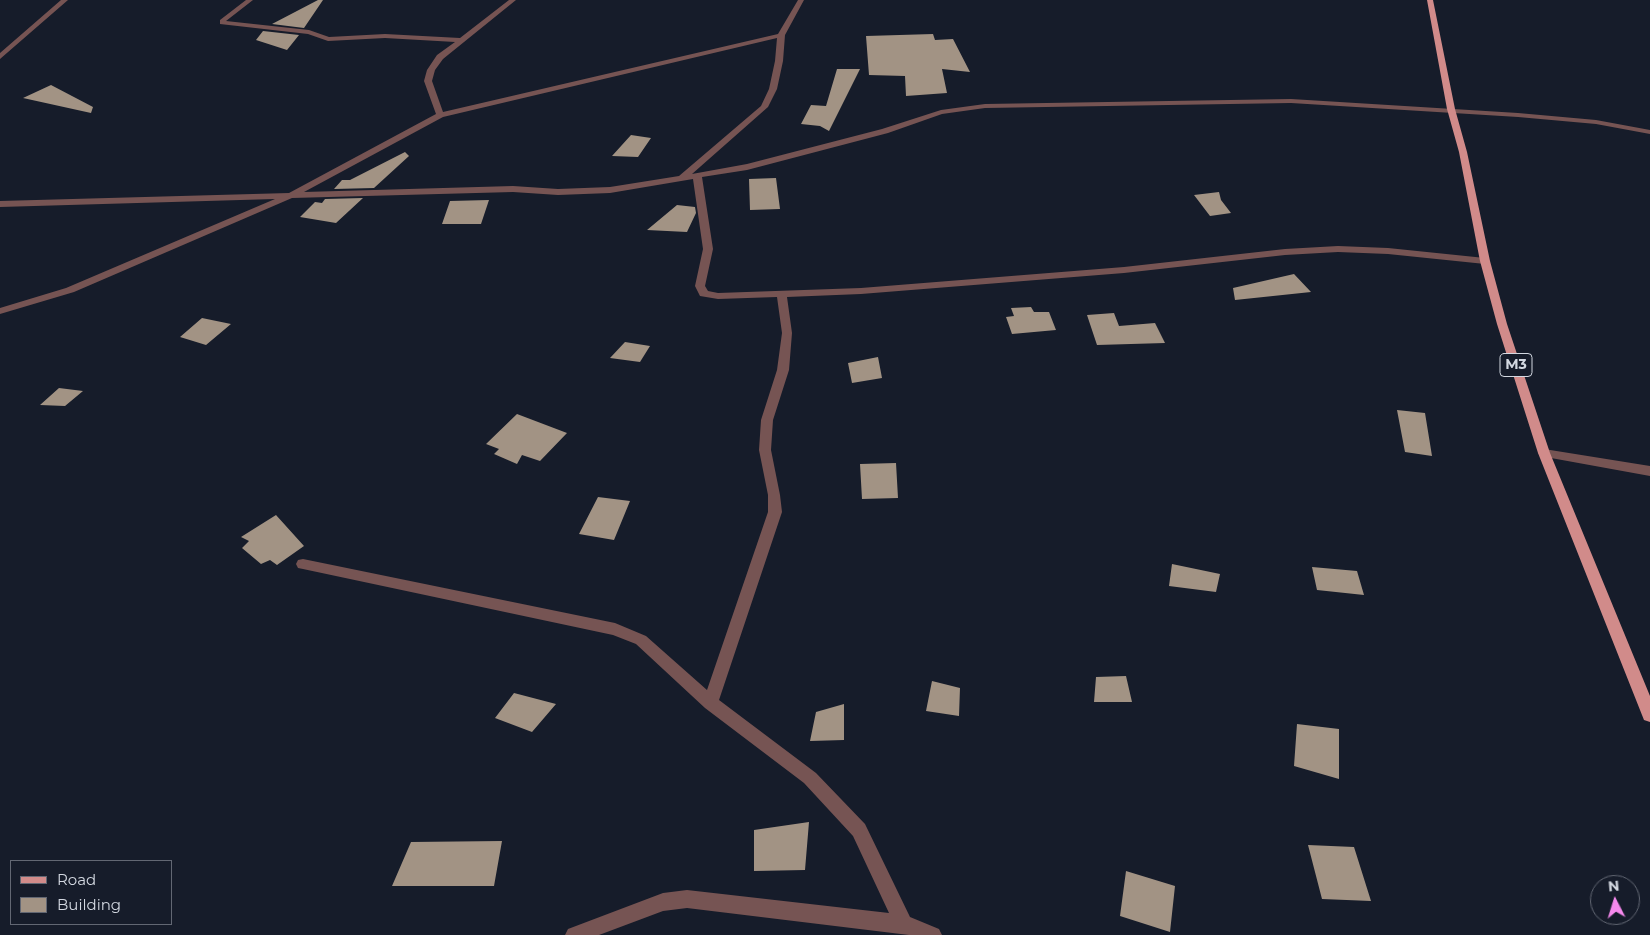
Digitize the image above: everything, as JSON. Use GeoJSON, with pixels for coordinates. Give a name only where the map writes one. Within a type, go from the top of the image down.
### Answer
{"type":"FeatureCollection","features":[{"type":"Feature","properties":{"kind":"main road","name":"M3"},"geometry":{"type":"LineString","coordinates":[[1430,0],[1451,109],[1463,152],[1485,261],[1502,324],[1544,453],[1650,716]]}},
{"type":"Feature","properties":{"kind":"street"},"geometry":{"type":"LineString","coordinates":[[0,57],[65,0]]}},
{"type":"Feature","properties":{"kind":"street"},"geometry":{"type":"LineString","coordinates":[[250,0],[222,21],[222,23],[309,32],[328,39],[385,36],[461,40]]}},
{"type":"Feature","properties":{"kind":"street"},"geometry":{"type":"LineString","coordinates":[[440,116],[428,81],[431,70],[440,57],[513,0]]}},
{"type":"Feature","properties":{"kind":"street"},"geometry":{"type":"LineString","coordinates":[[682,178],[764,107],[773,89],[779,61],[781,34],[801,0]]}},
{"type":"Feature","properties":{"kind":"street"},"geometry":{"type":"LineString","coordinates":[[0,311],[70,290],[294,194],[419,125],[440,116],[781,34]]}},
{"type":"Feature","properties":{"kind":"street"},"geometry":{"type":"LineString","coordinates":[[0,204],[294,194],[514,189],[558,192],[610,190],[747,166],[885,131],[941,112],[985,106],[1291,101],[1451,109],[1596,122],[1650,132]]}},
{"type":"Feature","properties":{"kind":"street"},"geometry":{"type":"LineString","coordinates":[[698,176],[708,249],[700,286],[704,294],[718,296],[861,292],[1124,270],[1286,252],[1388,251],[1485,261]]}},
{"type":"Feature","properties":{"kind":"street"},"geometry":{"type":"LineString","coordinates":[[710,703],[775,512],[774,496],[765,450],[767,420],[783,370],[787,333],[782,295]]}},
{"type":"Feature","properties":{"kind":"street"},"geometry":{"type":"LineString","coordinates":[[1544,453],[1650,471]]}},
{"type":"Feature","properties":{"kind":"street"},"geometry":{"type":"LineString","coordinates":[[303,564],[615,629],[641,640],[710,703],[810,778],[859,830],[904,924]]}},
{"type":"Feature","properties":{"kind":"street"},"geometry":{"type":"LineString","coordinates":[[574,935],[663,902],[687,899],[904,924],[933,935]]}},
{"type":"Feature","properties":{"kind":"building"},"geometry":{"type":"Polygon","coordinates":[[[318,0],[323,0],[304,28],[272,24],[318,0]]]}},
{"type":"Feature","properties":{"kind":"building"},"geometry":{"type":"Polygon","coordinates":[[[263,31],[299,35],[287,50],[256,40],[263,31]]]}},
{"type":"Feature","properties":{"kind":"building"},"geometry":{"type":"Polygon","coordinates":[[[933,34],[935,40],[953,39],[970,72],[942,69],[947,93],[906,96],[905,76],[869,75],[866,36],[933,34]]]}},
{"type":"Feature","properties":{"kind":"building"},"geometry":{"type":"Polygon","coordinates":[[[837,69],[860,69],[829,131],[820,126],[801,124],[811,105],[826,106],[837,69]]]}},
{"type":"Feature","properties":{"kind":"building"},"geometry":{"type":"Polygon","coordinates":[[[51,85],[93,107],[91,113],[23,98],[51,85]]]}},
{"type":"Feature","properties":{"kind":"building"},"geometry":{"type":"Polygon","coordinates":[[[631,135],[651,138],[638,157],[612,156],[631,135]]]}},
{"type":"Feature","properties":{"kind":"building"},"geometry":{"type":"Polygon","coordinates":[[[405,152],[409,156],[374,188],[334,189],[342,180],[350,180],[405,152]]]}},
{"type":"Feature","properties":{"kind":"building"},"geometry":{"type":"Polygon","coordinates":[[[776,178],[780,209],[750,210],[749,179],[776,178]]]}},
{"type":"Feature","properties":{"kind":"building"},"geometry":{"type":"Polygon","coordinates":[[[1219,192],[1221,200],[1231,213],[1210,216],[1194,195],[1219,192]]]}},
{"type":"Feature","properties":{"kind":"building"},"geometry":{"type":"Polygon","coordinates":[[[363,198],[336,223],[300,217],[315,202],[322,203],[325,199],[363,198]]]}},
{"type":"Feature","properties":{"kind":"building"},"geometry":{"type":"Polygon","coordinates":[[[489,200],[481,224],[442,224],[450,201],[489,200]]]}},
{"type":"Feature","properties":{"kind":"building"},"geometry":{"type":"Polygon","coordinates":[[[677,205],[695,207],[696,213],[687,232],[647,230],[677,205]]]}},
{"type":"Feature","properties":{"kind":"building"},"geometry":{"type":"Polygon","coordinates":[[[1294,274],[1311,292],[1235,300],[1233,288],[1294,274]]]}},
{"type":"Feature","properties":{"kind":"building"},"geometry":{"type":"Polygon","coordinates":[[[1031,307],[1034,312],[1049,312],[1056,330],[1012,334],[1006,317],[1014,316],[1011,308],[1031,307]]]}},
{"type":"Feature","properties":{"kind":"building"},"geometry":{"type":"Polygon","coordinates":[[[1114,313],[1119,326],[1155,323],[1165,343],[1097,345],[1087,315],[1114,313]]]}},
{"type":"Feature","properties":{"kind":"building"},"geometry":{"type":"Polygon","coordinates":[[[202,318],[231,324],[206,345],[180,337],[202,318]]]}},
{"type":"Feature","properties":{"kind":"building"},"geometry":{"type":"Polygon","coordinates":[[[625,342],[650,346],[640,362],[610,358],[625,342]]]}},
{"type":"Feature","properties":{"kind":"building"},"geometry":{"type":"Polygon","coordinates":[[[878,357],[882,378],[852,383],[848,363],[878,357]]]}},
{"type":"Feature","properties":{"kind":"building"},"geometry":{"type":"Polygon","coordinates":[[[59,388],[83,391],[65,406],[40,405],[59,388]]]}},
{"type":"Feature","properties":{"kind":"building"},"geometry":{"type":"Polygon","coordinates":[[[1397,410],[1425,413],[1432,456],[1405,452],[1397,410]]]}},
{"type":"Feature","properties":{"kind":"building"},"geometry":{"type":"Polygon","coordinates":[[[517,414],[567,433],[540,461],[522,455],[517,464],[494,454],[499,449],[486,444],[517,414]]]}},
{"type":"Feature","properties":{"kind":"building"},"geometry":{"type":"Polygon","coordinates":[[[896,463],[898,498],[862,499],[860,464],[896,463]]]}},
{"type":"Feature","properties":{"kind":"building"},"geometry":{"type":"Polygon","coordinates":[[[598,497],[630,501],[614,540],[579,534],[598,497]]]}},
{"type":"Feature","properties":{"kind":"building"},"geometry":{"type":"Polygon","coordinates":[[[276,515],[304,546],[277,565],[270,560],[261,564],[242,548],[249,541],[241,537],[276,515]]]}},
{"type":"Feature","properties":{"kind":"building"},"geometry":{"type":"Polygon","coordinates":[[[1172,564],[1220,574],[1216,592],[1169,586],[1172,564]]]}},
{"type":"Feature","properties":{"kind":"building"},"geometry":{"type":"Polygon","coordinates":[[[1312,567],[1357,571],[1364,595],[1317,590],[1312,567]]]}},
{"type":"Feature","properties":{"kind":"building"},"geometry":{"type":"Polygon","coordinates":[[[1126,676],[1132,702],[1094,702],[1096,677],[1126,676]]]}},
{"type":"Feature","properties":{"kind":"building"},"geometry":{"type":"Polygon","coordinates":[[[932,681],[960,688],[959,716],[926,711],[932,681]]]}},
{"type":"Feature","properties":{"kind":"building"},"geometry":{"type":"Polygon","coordinates":[[[514,693],[556,704],[532,732],[495,718],[514,693]]]}},
{"type":"Feature","properties":{"kind":"building"},"geometry":{"type":"Polygon","coordinates":[[[844,704],[844,740],[810,741],[816,712],[844,704]]]}},
{"type":"Feature","properties":{"kind":"building"},"geometry":{"type":"Polygon","coordinates":[[[1297,724],[1339,729],[1339,779],[1294,766],[1297,724]]]}},
{"type":"Feature","properties":{"kind":"building"},"geometry":{"type":"Polygon","coordinates":[[[809,822],[805,870],[754,871],[754,830],[809,822]]]}},
{"type":"Feature","properties":{"kind":"building"},"geometry":{"type":"Polygon","coordinates":[[[502,841],[494,886],[392,886],[411,842],[502,841]]]}},
{"type":"Feature","properties":{"kind":"building"},"geometry":{"type":"Polygon","coordinates":[[[1308,845],[1354,847],[1371,901],[1322,899],[1308,845]]]}},
{"type":"Feature","properties":{"kind":"building"},"geometry":{"type":"Polygon","coordinates":[[[1126,871],[1175,886],[1170,932],[1120,916],[1126,871]]]}}]}
